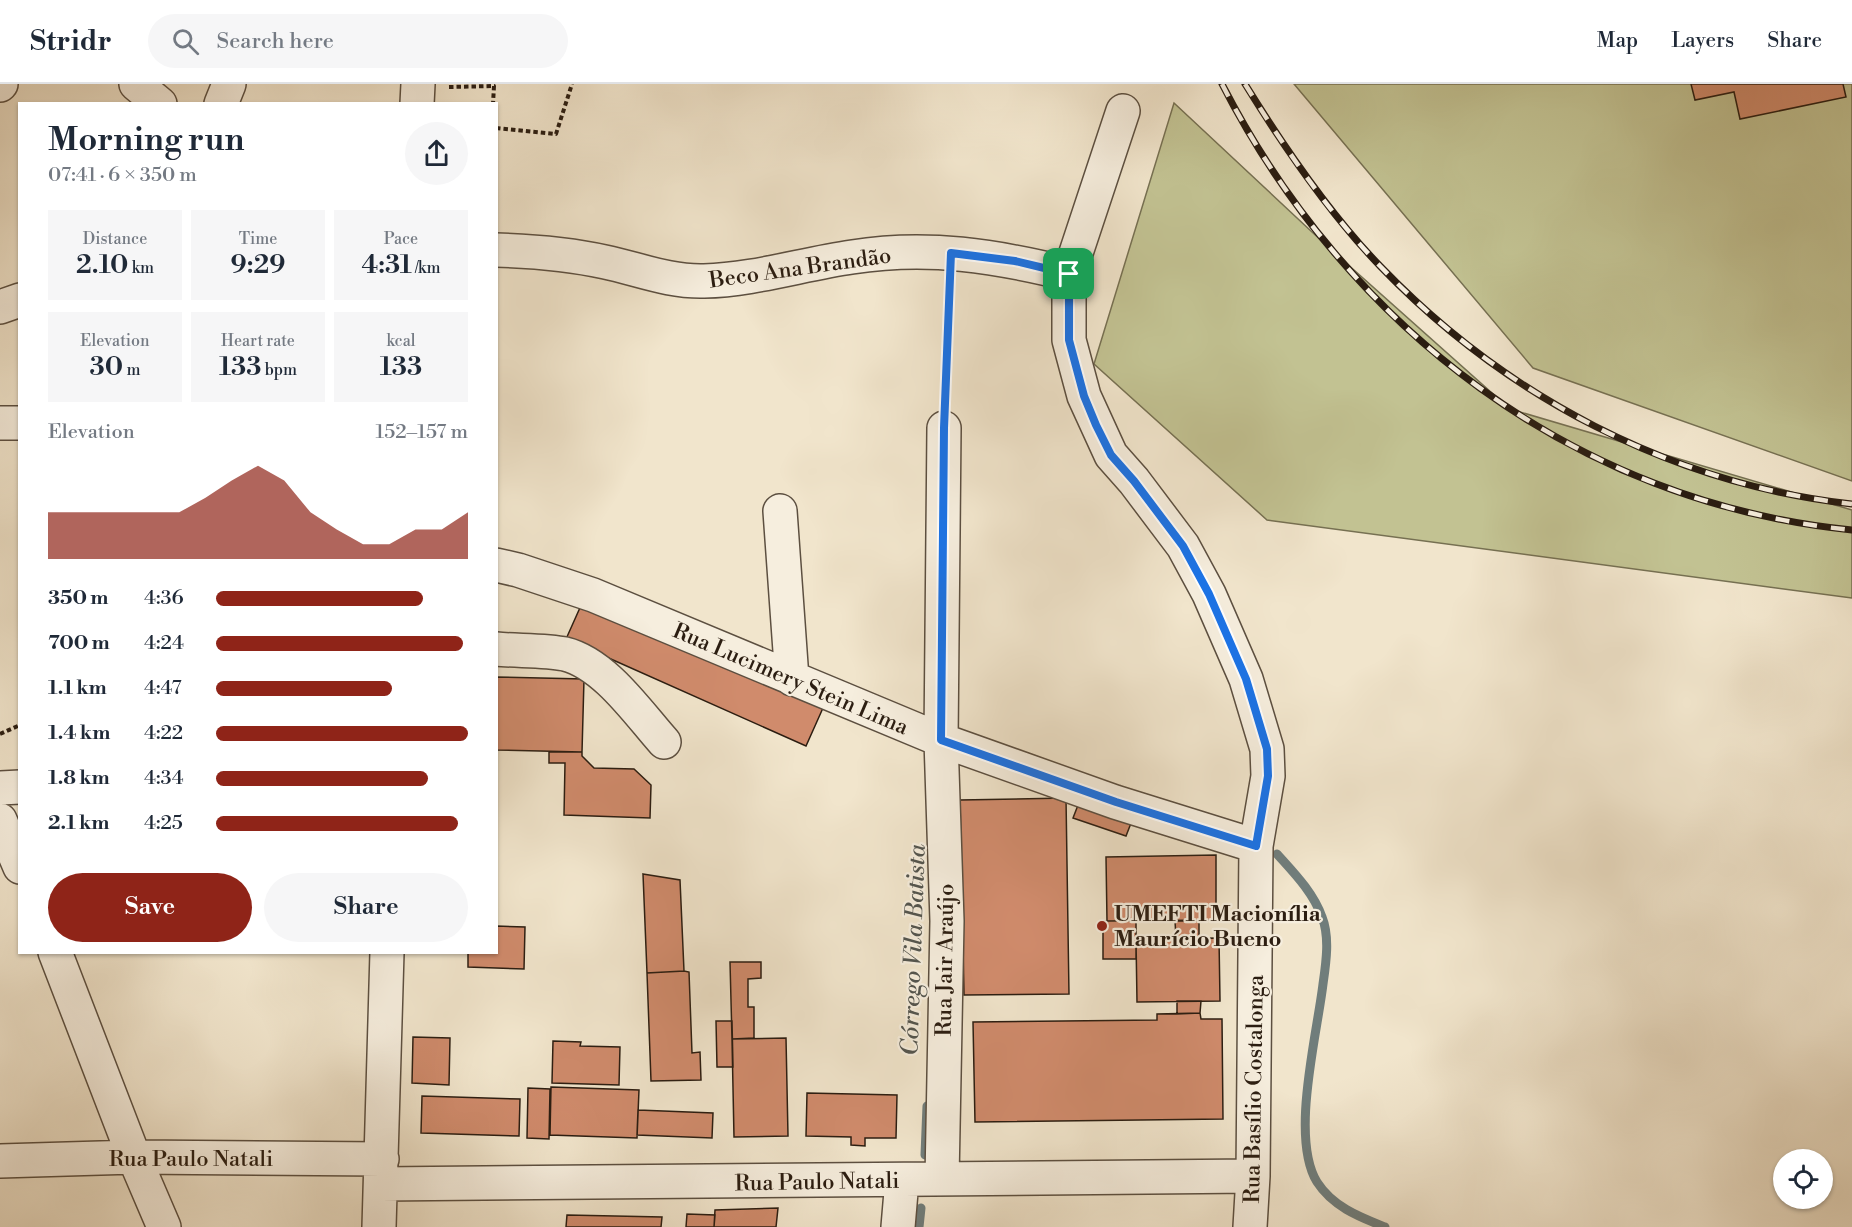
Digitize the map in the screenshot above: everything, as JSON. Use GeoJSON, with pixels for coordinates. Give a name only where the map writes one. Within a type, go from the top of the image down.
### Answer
{"type":"FeatureCollection","features":[{"type":"Feature","properties":{"kind":"street"},"geometry":{"type":"LineString","coordinates":[[136,84],[158,102]]}},
{"type":"Feature","properties":{"kind":"street"},"geometry":{"type":"LineString","coordinates":[[222,102],[229,84]]}},
{"type":"Feature","properties":{"kind":"street","name":"Rua Basílio Costalonga"},"geometry":{"type":"LineString","coordinates":[[1123,111],[1069,274],[1069,340],[1084,396],[1111,455],[1134,481],[1183,546],[1209,594],[1246,679],[1267,749],[1268,776],[1256,846],[1253,1176],[1250,1227]]}},
{"type":"Feature","properties":{"kind":"street","name":"Beco Ana Brandão"},"geometry":{"type":"LineString","coordinates":[[498,250],[569,255],[662,277],[702,281],[746,277],[854,256],[890,253],[951,253],[1015,261],[1069,274]]}},
{"type":"Feature","properties":{"kind":"street"},"geometry":{"type":"LineString","coordinates":[[0,307],[18,301]]}},
{"type":"Feature","properties":{"kind":"street"},"geometry":{"type":"LineString","coordinates":[[0,423],[18,423]]}},
{"type":"Feature","properties":{"kind":"street","name":"Rua Jair Araújo"},"geometry":{"type":"LineString","coordinates":[[942,1179],[947,921],[941,740],[944,428]]}},
{"type":"Feature","properties":{"kind":"street"},"geometry":{"type":"LineString","coordinates":[[780,511],[792,679]]}},
{"type":"Feature","properties":{"kind":"street","name":"Rua Lucimery Stein Lima"},"geometry":{"type":"LineString","coordinates":[[498,565],[593,595],[941,740],[1116,802],[1256,846]]}},
{"type":"Feature","properties":{"kind":"street"},"geometry":{"type":"LineString","coordinates":[[498,649],[566,654],[582,661],[615,686],[664,742]]}},
{"type":"Feature","properties":{"kind":"street"},"geometry":{"type":"LineString","coordinates":[[0,788],[18,787]]}},
{"type":"Feature","properties":{"kind":"street"},"geometry":{"type":"LineString","coordinates":[[0,820],[18,862]]}},
{"type":"Feature","properties":{"kind":"street"},"geometry":{"type":"LineString","coordinates":[[56,954],[164,1227]]}},
{"type":"Feature","properties":{"kind":"street"},"geometry":{"type":"LineString","coordinates":[[379,1227],[387,954]]}},
{"type":"Feature","properties":{"kind":"street","name":"Rua Paulo Natali"},"geometry":{"type":"LineString","coordinates":[[0,1161],[134,1156],[381,1172],[902,1180],[1253,1176]]}},
{"type":"Feature","properties":{"kind":"street"},"geometry":{"type":"LineString","coordinates":[[898,1227],[902,1180]]}},
{"type":"Feature","properties":{"kind":"path"},"geometry":{"type":"LineString","coordinates":[[498,128],[556,134],[572,84]]}},
{"type":"Feature","properties":{"kind":"path"},"geometry":{"type":"LineString","coordinates":[[418,92],[494,86],[493,102]]}},
{"type":"Feature","properties":{"kind":"path"},"geometry":{"type":"LineString","coordinates":[[944,428],[951,253]]}},
{"type":"Feature","properties":{"kind":"path"},"geometry":{"type":"LineString","coordinates":[[0,734],[18,726]]}},
{"type":"Feature","properties":{"kind":"green space"},"geometry":{"type":"Polygon","coordinates":[[[1294,84],[1852,84],[1852,481],[1533,368],[1294,84]]]}},
{"type":"Feature","properties":{"kind":"green space"},"geometry":{"type":"Polygon","coordinates":[[[1174,103],[1327,246],[1510,409],[1852,510],[1852,598],[1267,520],[1094,364],[1174,103]]]}},
{"type":"Feature","properties":{"kind":"building"},"geometry":{"type":"Polygon","coordinates":[[[1691,84],[1843,84],[1846,97],[1740,119],[1734,92],[1695,100],[1691,84]]]}},
{"type":"Feature","properties":{"kind":"building"},"geometry":{"type":"Polygon","coordinates":[[[583,601],[823,708],[806,746],[566,639],[583,601]]]}},
{"type":"Feature","properties":{"kind":"building"},"geometry":{"type":"Polygon","coordinates":[[[498,677],[584,679],[582,752],[498,750],[498,677]]]}},
{"type":"Feature","properties":{"kind":"building"},"geometry":{"type":"Polygon","coordinates":[[[549,752],[582,752],[582,756],[594,768],[634,769],[651,785],[650,818],[564,815],[565,763],[549,763],[549,752]]]}},
{"type":"Feature","properties":{"kind":"building"},"geometry":{"type":"Polygon","coordinates":[[[1066,798],[1069,994],[964,995],[960,800],[1066,798]]]}},
{"type":"Feature","properties":{"kind":"building"},"geometry":{"type":"Polygon","coordinates":[[[1080,800],[1133,818],[1126,836],[1073,818],[1080,800]]]}},
{"type":"Feature","properties":{"kind":"building"},"geometry":{"type":"Polygon","coordinates":[[[1216,855],[1216,920],[1107,921],[1106,857],[1216,855]]]}},
{"type":"Feature","properties":{"kind":"building"},"geometry":{"type":"Polygon","coordinates":[[[643,874],[680,880],[684,971],[647,973],[643,874]]]}},
{"type":"Feature","properties":{"kind":"building"},"geometry":{"type":"Polygon","coordinates":[[[1103,921],[1136,921],[1136,959],[1103,959],[1103,921]]]}},
{"type":"Feature","properties":{"kind":"building"},"geometry":{"type":"Polygon","coordinates":[[[1175,921],[1199,921],[1199,938],[1176,938],[1175,921]]]}},
{"type":"Feature","properties":{"kind":"building"},"geometry":{"type":"Polygon","coordinates":[[[498,926],[525,927],[524,969],[468,967],[468,954],[498,954],[498,926]]]}},
{"type":"Feature","properties":{"kind":"building"},"geometry":{"type":"Polygon","coordinates":[[[1219,938],[1220,1001],[1137,1002],[1136,939],[1219,938]]]}},
{"type":"Feature","properties":{"kind":"building"},"geometry":{"type":"Polygon","coordinates":[[[730,962],[761,962],[761,978],[748,979],[748,1007],[754,1007],[754,1038],[732,1039],[730,962]]]}},
{"type":"Feature","properties":{"kind":"building"},"geometry":{"type":"Polygon","coordinates":[[[689,972],[692,1053],[700,1052],[701,1080],[651,1081],[647,973],[689,972]]]}},
{"type":"Feature","properties":{"kind":"building"},"geometry":{"type":"Polygon","coordinates":[[[1177,1001],[1201,1001],[1200,1013],[1177,1014],[1177,1001]]]}},
{"type":"Feature","properties":{"kind":"building"},"geometry":{"type":"Polygon","coordinates":[[[1200,1013],[1201,1019],[1222,1019],[1223,1119],[975,1122],[973,1022],[1157,1020],[1157,1014],[1200,1013]]]}},
{"type":"Feature","properties":{"kind":"building"},"geometry":{"type":"Polygon","coordinates":[[[716,1021],[732,1021],[733,1067],[717,1067],[716,1021]]]}},
{"type":"Feature","properties":{"kind":"building"},"geometry":{"type":"Polygon","coordinates":[[[413,1037],[450,1038],[449,1085],[412,1083],[413,1037]]]}},
{"type":"Feature","properties":{"kind":"building"},"geometry":{"type":"Polygon","coordinates":[[[786,1038],[788,1136],[734,1137],[732,1039],[786,1038]]]}},
{"type":"Feature","properties":{"kind":"building"},"geometry":{"type":"Polygon","coordinates":[[[553,1041],[581,1042],[580,1046],[620,1047],[619,1085],[552,1083],[553,1041]]]}},
{"type":"Feature","properties":{"kind":"building"},"geometry":{"type":"Polygon","coordinates":[[[551,1087],[639,1090],[637,1138],[550,1135],[551,1087]]]}},
{"type":"Feature","properties":{"kind":"building"},"geometry":{"type":"Polygon","coordinates":[[[528,1088],[550,1089],[549,1139],[527,1138],[528,1088]]]}},
{"type":"Feature","properties":{"kind":"building"},"geometry":{"type":"Polygon","coordinates":[[[807,1093],[897,1095],[896,1138],[865,1138],[865,1146],[851,1145],[851,1137],[806,1136],[807,1093]]]}},
{"type":"Feature","properties":{"kind":"building"},"geometry":{"type":"Polygon","coordinates":[[[422,1096],[520,1099],[519,1136],[421,1133],[422,1096]]]}},
{"type":"Feature","properties":{"kind":"building"},"geometry":{"type":"Polygon","coordinates":[[[638,1110],[713,1113],[712,1138],[637,1135],[638,1110]]]}},
{"type":"Feature","properties":{"kind":"building"},"geometry":{"type":"Polygon","coordinates":[[[778,1208],[776,1227],[714,1227],[715,1210],[778,1208]]]}},
{"type":"Feature","properties":{"kind":"building"},"geometry":{"type":"Polygon","coordinates":[[[687,1214],[715,1215],[714,1227],[686,1227],[687,1214]]]}},
{"type":"Feature","properties":{"kind":"building"},"geometry":{"type":"Polygon","coordinates":[[[567,1215],[662,1217],[661,1227],[566,1227],[567,1215]]]}},
{"type":"Feature","properties":{"kind":"waterway"},"geometry":{"type":"LineString","coordinates":[[1277,854],[1314,899],[1326,933],[1327,950],[1305,1113],[1309,1163],[1323,1191],[1339,1205],[1385,1227]]}},
{"type":"Feature","properties":{"kind":"waterway","name":"Córrego Vila Batista"},"geometry":{"type":"LineString","coordinates":[[925,1155],[927,1106]]}},
{"type":"Feature","properties":{"kind":"waterway","name":"Córrego Vila Batista"},"geometry":{"type":"LineString","coordinates":[[919,1227],[921,1208]]}},
{"type":"Feature","properties":{"kind":"railway"},"geometry":{"type":"LineString","coordinates":[[1222,84],[1274,172],[1334,253],[1403,325],[1480,388],[1564,441],[1655,483],[1751,513],[1852,530]]}},
{"type":"Feature","properties":{"kind":"railway"},"geometry":{"type":"LineString","coordinates":[[1245,84],[1275,131],[1342,224],[1380,266],[1429,313],[1481,355],[1537,393],[1595,426],[1656,454],[1719,477],[1785,493],[1852,504]]}},
{"type":"Feature","properties":{"kind":"place","name":"UMEFTI Macionília Maurício Bueno"},"geometry":{"type":"Point","coordinates":[1102,926]}},
{"type":"Feature","properties":{"kind":"route"},"geometry":{"type":"LineString","coordinates":[[951,253],[1015,261],[1069,274],[1069,340],[1084,396],[1096,425],[1111,455],[1158,511],[1183,546],[1209,594],[1246,679],[1267,749],[1268,776],[1256,846],[1116,802],[941,740],[944,428],[951,253]]}}]}
